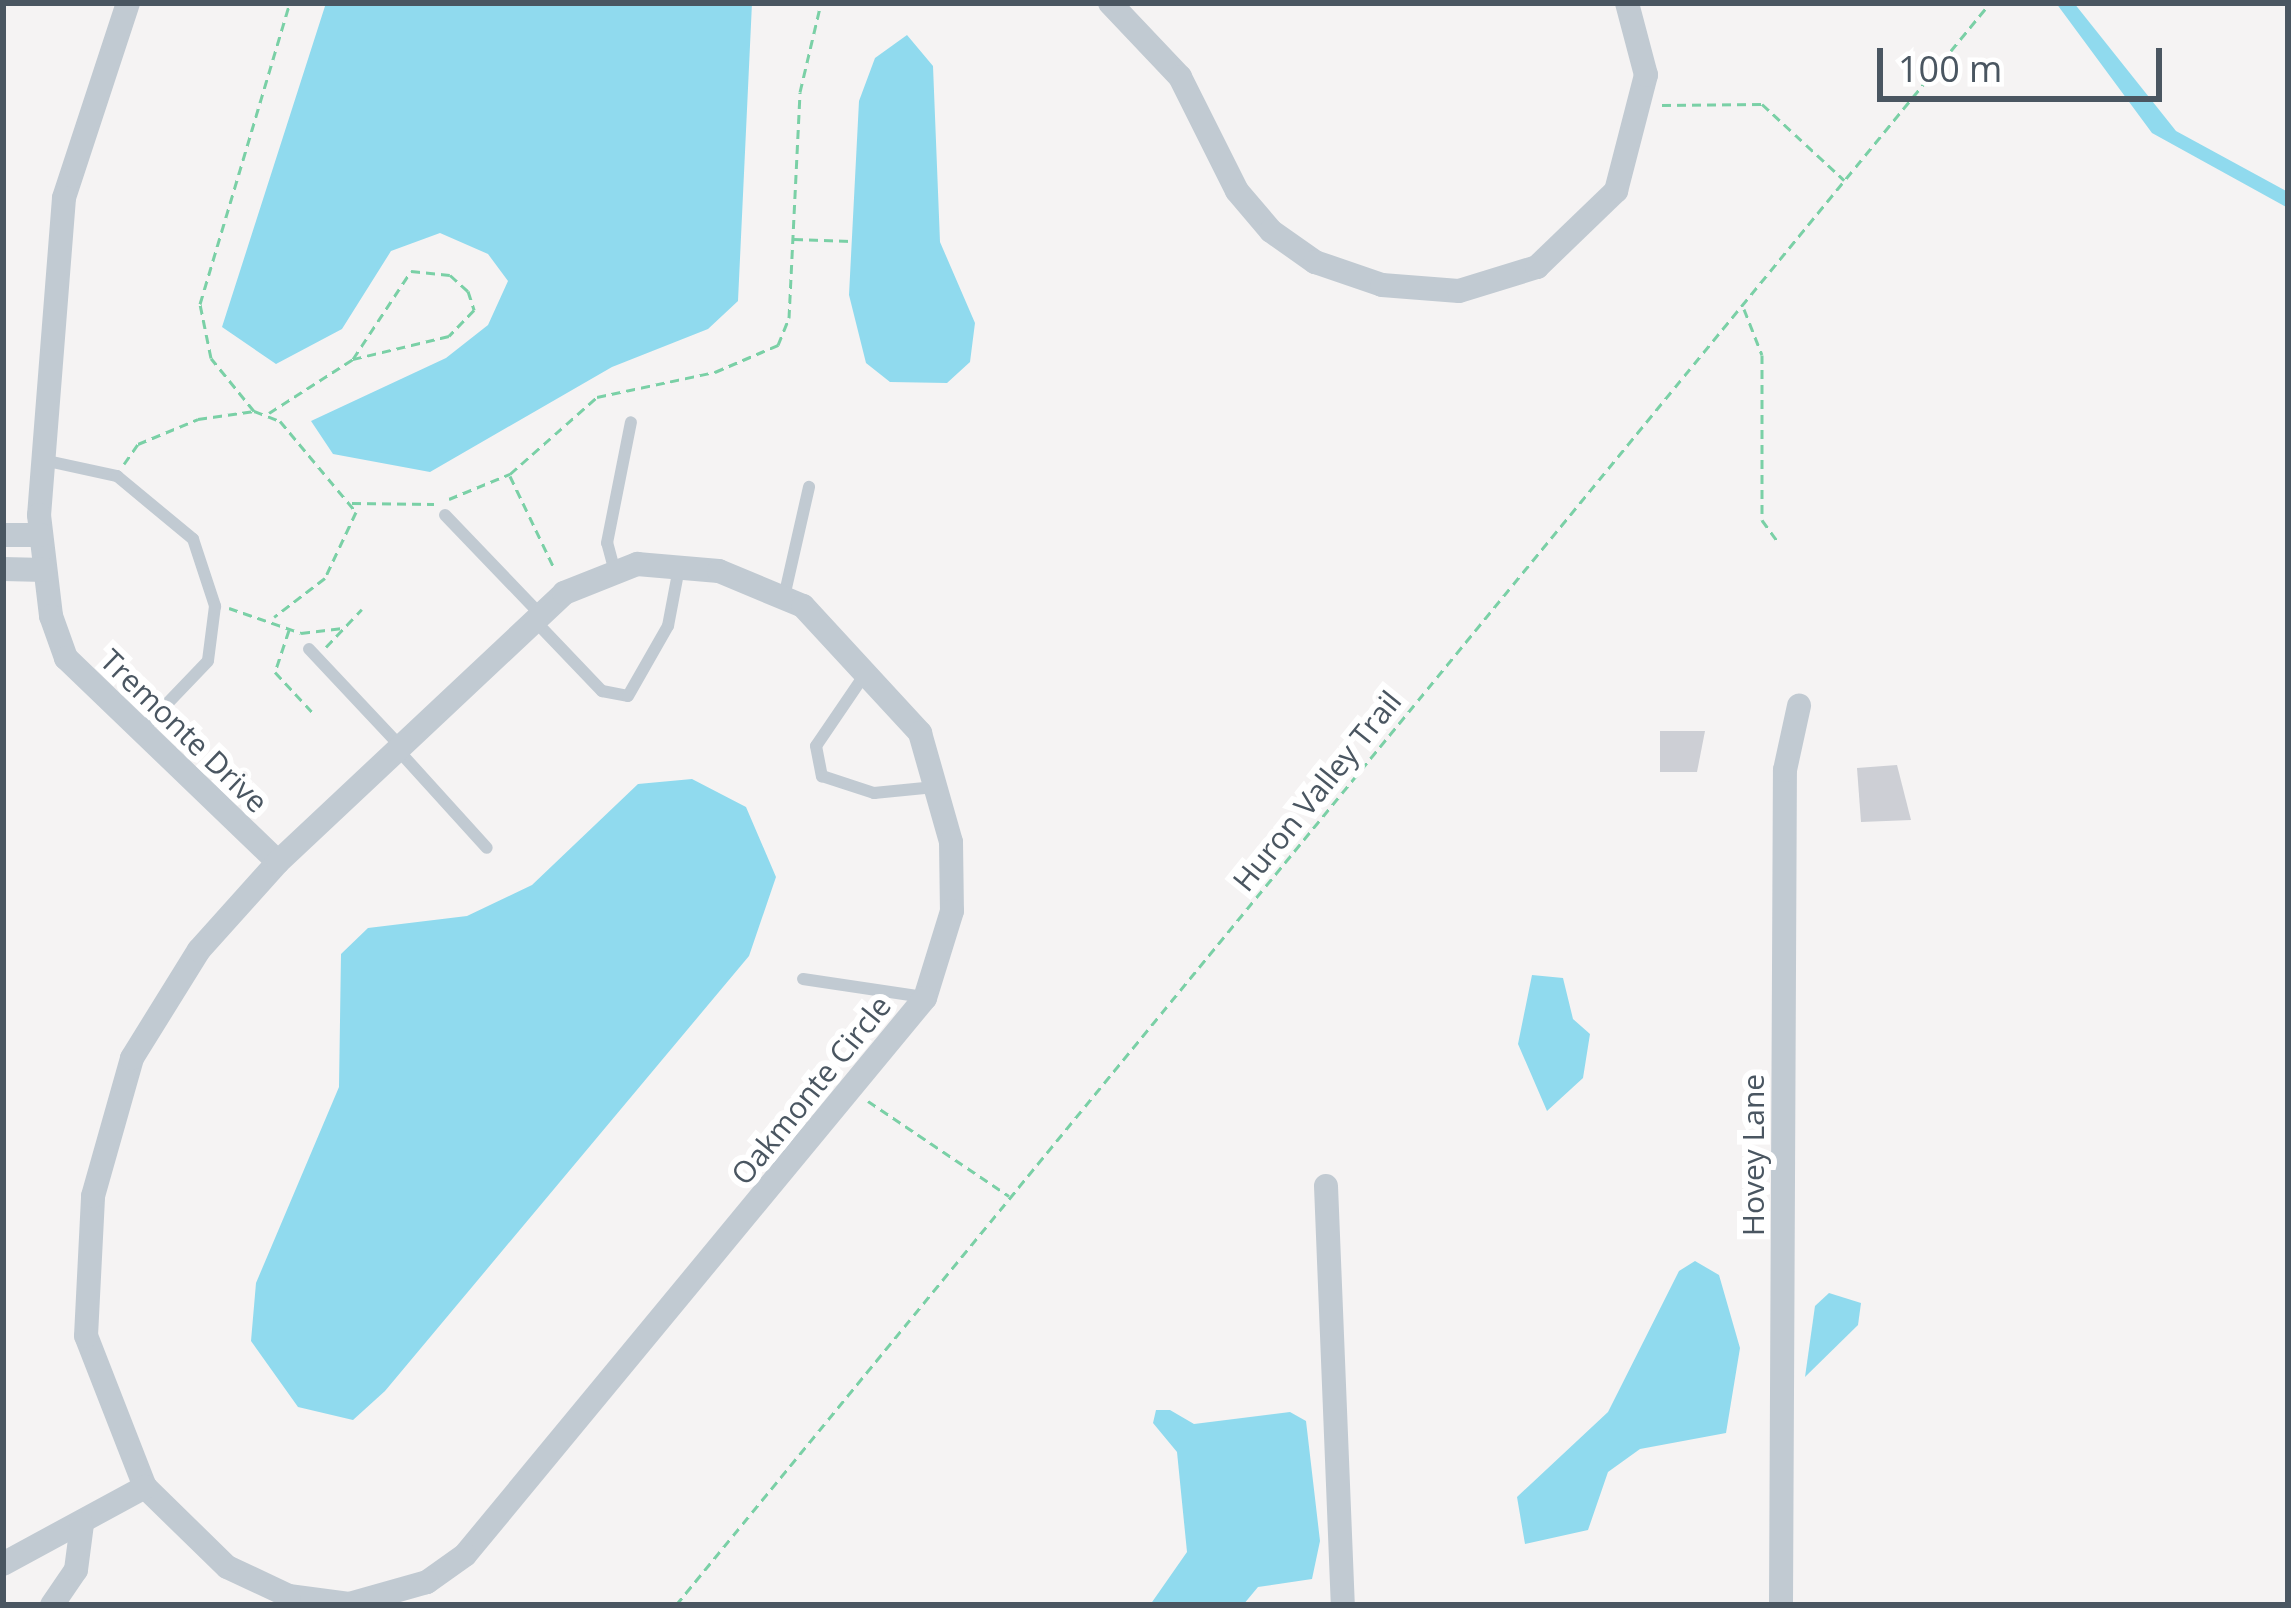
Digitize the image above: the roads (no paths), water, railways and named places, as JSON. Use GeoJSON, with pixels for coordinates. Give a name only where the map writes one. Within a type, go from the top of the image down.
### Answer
{"type":"FeatureCollection","features":[{"type":"Feature","properties":{"kind":"street","name":"Tremonte Drive"},"geometry":{"type":"LineString","coordinates":[[128,3],[64,198],[44,460],[41,535],[45,570],[65,658],[278,862]]}},
{"type":"Feature","properties":{"kind":"street"},"geometry":{"type":"LineString","coordinates":[[1110,3],[1180,77],[1237,191],[1271,231],[1315,262],[1382,285],[1459,291],[1537,267],[1616,191],[1645,104],[1627,3]]}},
{"type":"Feature","properties":{"kind":"street"},"geometry":{"type":"LineString","coordinates":[[3,535],[41,535]]}},
{"type":"Feature","properties":{"kind":"street","name":"Oakmonte Circle"},"geometry":{"type":"LineString","coordinates":[[680,568],[783,598],[866,674],[920,733],[951,842],[952,911],[925,998],[464,1555],[427,1582],[349,1604],[289,1596],[227,1567],[146,1487],[86,1336],[93,1196],[132,1058],[199,950],[278,862],[566,592],[615,573],[680,568]]}},
{"type":"Feature","properties":{"kind":"street"},"geometry":{"type":"LineString","coordinates":[[3,569],[45,570]]}},
{"type":"Feature","properties":{"kind":"street","name":"Hovey Lane"},"geometry":{"type":"LineString","coordinates":[[1780,1605],[1785,770],[1799,706]]}},
{"type":"Feature","properties":{"kind":"street"},"geometry":{"type":"LineString","coordinates":[[1325,1186],[1343,1605]]}},
{"type":"Feature","properties":{"kind":"street"},"geometry":{"type":"LineString","coordinates":[[3,1564],[146,1487]]}},
{"type":"Feature","properties":{"kind":"street"},"geometry":{"type":"LineString","coordinates":[[52,1605],[76,1570],[82,1524]]}},
{"type":"Feature","properties":{"kind":"lane"},"geometry":{"type":"LineString","coordinates":[[615,573],[607,542],[631,422]]}},
{"type":"Feature","properties":{"kind":"lane"},"geometry":{"type":"LineString","coordinates":[[44,460],[117,476],[193,539],[215,607],[208,661],[140,733]]}},
{"type":"Feature","properties":{"kind":"lane"},"geometry":{"type":"LineString","coordinates":[[783,598],[809,487]]}},
{"type":"Feature","properties":{"kind":"lane"},"geometry":{"type":"LineString","coordinates":[[446,515],[602,691],[628,696],[668,626],[680,568]]}},
{"type":"Feature","properties":{"kind":"lane"},"geometry":{"type":"LineString","coordinates":[[312,653],[487,848]]}},
{"type":"Feature","properties":{"kind":"lane"},"geometry":{"type":"LineString","coordinates":[[866,674],[816,746],[822,776],[861,791],[935,787]]}},
{"type":"Feature","properties":{"kind":"lane"},"geometry":{"type":"LineString","coordinates":[[803,979],[925,998]]}},
{"type":"Feature","properties":{"kind":"water"},"geometry":{"type":"Polygon","coordinates":[[[326,3],[752,3],[738,301],[708,329],[612,367],[430,472],[333,454],[311,421],[446,358],[488,325],[508,281],[488,254],[440,233],[391,251],[342,329],[276,364],[222,327],[326,3]]]}},
{"type":"Feature","properties":{"kind":"water"},"geometry":{"type":"Polygon","coordinates":[[[2056,3],[2074,3],[2176,131],[2288,192],[2288,208],[2152,133],[2056,3]]]}},
{"type":"Feature","properties":{"kind":"water"},"geometry":{"type":"Polygon","coordinates":[[[907,35],[933,66],[940,242],[975,323],[970,362],[947,383],[890,382],[866,363],[849,295],[859,101],[875,58],[907,35]]]}},
{"type":"Feature","properties":{"kind":"water"},"geometry":{"type":"Polygon","coordinates":[[[692,779],[746,807],[776,877],[749,956],[385,1391],[353,1420],[298,1407],[251,1341],[256,1283],[339,1087],[341,954],[368,928],[467,916],[532,885],[638,784],[692,779]]]}},
{"type":"Feature","properties":{"kind":"water"},"geometry":{"type":"Polygon","coordinates":[[[1532,975],[1563,978],[1573,1019],[1590,1034],[1583,1078],[1547,1111],[1518,1044],[1532,975]]]}},
{"type":"Feature","properties":{"kind":"water"},"geometry":{"type":"Polygon","coordinates":[[[1695,1261],[1719,1275],[1740,1348],[1726,1433],[1640,1449],[1608,1472],[1588,1530],[1525,1544],[1517,1497],[1608,1412],[1679,1271],[1695,1261]]]}},
{"type":"Feature","properties":{"kind":"water"},"geometry":{"type":"Polygon","coordinates":[[[1829,1293],[1861,1303],[1858,1325],[1805,1377],[1815,1306],[1829,1293]]]}},
{"type":"Feature","properties":{"kind":"water"},"geometry":{"type":"Polygon","coordinates":[[[1156,1410],[1170,1410],[1194,1424],[1290,1412],[1306,1421],[1320,1541],[1312,1579],[1258,1587],[1243,1605],[1150,1605],[1187,1552],[1177,1452],[1153,1423],[1156,1410]]]}}]}
